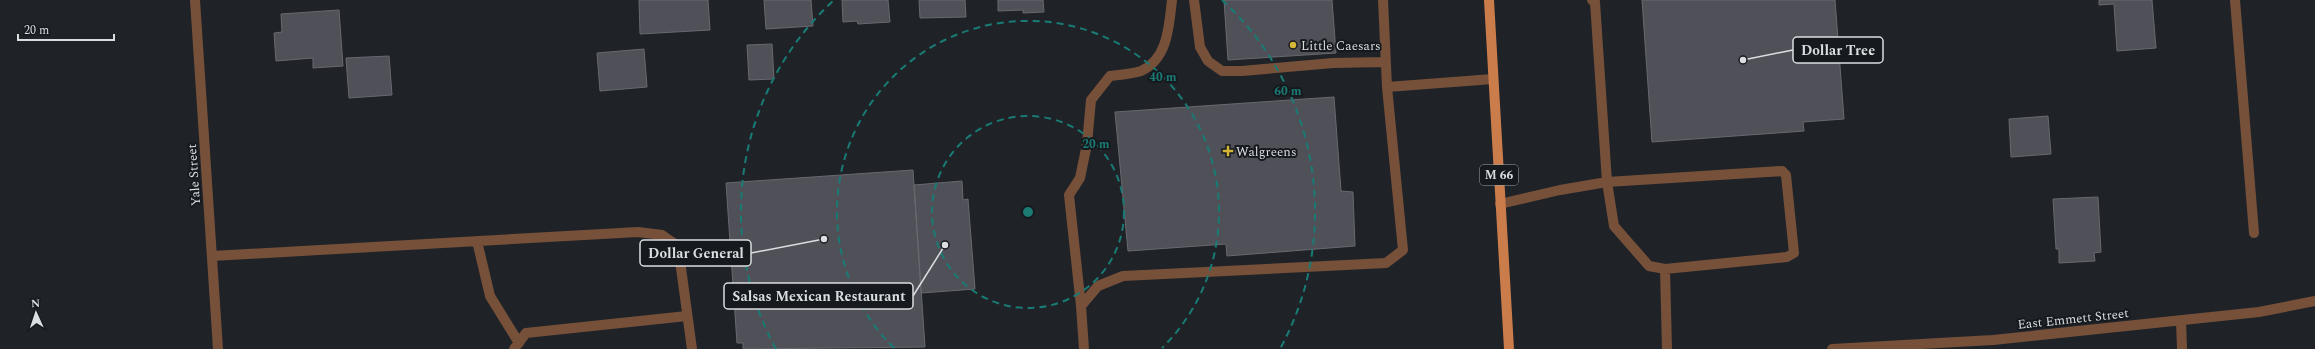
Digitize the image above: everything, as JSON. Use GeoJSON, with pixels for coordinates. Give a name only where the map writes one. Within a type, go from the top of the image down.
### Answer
{"type":"FeatureCollection","features":[{"type":"Feature","properties":{"kind":"main road","name":"M 66"},"geometry":{"type":"LineString","coordinates":[[1489,0],[1509,349]]}},
{"type":"Feature","properties":{"kind":"street","name":"Yale Street"},"geometry":{"type":"LineString","coordinates":[[195,0],[218,349]]}},
{"type":"Feature","properties":{"kind":"street"},"geometry":{"type":"LineString","coordinates":[[1084,349],[1069,195],[1080,178],[1087,144],[1091,100],[1110,76],[1140,71],[1157,60],[1169,33],[1172,0]]}},
{"type":"Feature","properties":{"kind":"street"},"geometry":{"type":"LineString","coordinates":[[1194,0],[1200,47],[1208,62],[1222,71],[1242,71],[1333,63],[1386,62]]}},
{"type":"Feature","properties":{"kind":"street"},"geometry":{"type":"LineString","coordinates":[[1081,306],[1098,286],[1123,276],[1386,263],[1403,250],[1387,87],[1383,0]]}},
{"type":"Feature","properties":{"kind":"street"},"geometry":{"type":"LineString","coordinates":[[1500,204],[1560,190],[1607,182],[1782,171],[1786,175],[1794,253],[1787,257],[1665,269],[1650,266],[1614,226],[1607,182],[1595,2],[1592,0]]}},
{"type":"Feature","properties":{"kind":"street"},"geometry":{"type":"LineString","coordinates":[[2236,0],[2254,233]]}},
{"type":"Feature","properties":{"kind":"street"},"geometry":{"type":"LineString","coordinates":[[1387,87],[1493,80]]}},
{"type":"Feature","properties":{"kind":"street"},"geometry":{"type":"LineString","coordinates":[[212,256],[638,232],[662,235],[678,246],[692,349]]}},
{"type":"Feature","properties":{"kind":"street"},"geometry":{"type":"LineString","coordinates":[[477,241],[490,296],[516,346],[526,333],[687,316]]}},
{"type":"Feature","properties":{"kind":"street"},"geometry":{"type":"LineString","coordinates":[[1665,269],[1667,349]]}},
{"type":"Feature","properties":{"kind":"street","name":"East Emmett Street"},"geometry":{"type":"LineString","coordinates":[[1832,349],[1993,344],[2181,320],[2259,312],[2315,301]]}},
{"type":"Feature","properties":{"kind":"street"},"geometry":{"type":"LineString","coordinates":[[2181,320],[2182,349]]}},
{"type":"Feature","properties":{"kind":"building"},"geometry":{"type":"Polygon","coordinates":[[[639,0],[708,0],[710,30],[640,34],[639,0]]]}},
{"type":"Feature","properties":{"kind":"building"},"geometry":{"type":"Polygon","coordinates":[[[764,0],[811,0],[813,26],[766,29],[764,0]]]}},
{"type":"Feature","properties":{"kind":"building"},"geometry":{"type":"Polygon","coordinates":[[[842,0],[888,0],[890,22],[858,24],[857,21],[843,22],[842,0]]]}},
{"type":"Feature","properties":{"kind":"building"},"geometry":{"type":"Polygon","coordinates":[[[919,0],[965,0],[966,17],[920,18],[919,0]]]}},
{"type":"Feature","properties":{"kind":"building"},"geometry":{"type":"Polygon","coordinates":[[[998,0],[1043,0],[1044,12],[1023,13],[1023,10],[998,11],[998,0]]]}},
{"type":"Feature","properties":{"kind":"building"},"geometry":{"type":"Polygon","coordinates":[[[1224,0],[1332,0],[1336,53],[1228,60],[1224,0]]]}},
{"type":"Feature","properties":{"kind":"building"},"geometry":{"type":"Polygon","coordinates":[[[1642,0],[1835,0],[1844,119],[1803,122],[1804,131],[1652,142],[1642,0]]]}},
{"type":"Feature","properties":{"kind":"building"},"geometry":{"type":"Polygon","coordinates":[[[2099,0],[2152,0],[2156,48],[2117,51],[2114,4],[2099,5],[2099,0]]]}},
{"type":"Feature","properties":{"kind":"building"},"geometry":{"type":"Polygon","coordinates":[[[339,10],[343,66],[313,68],[313,58],[276,61],[274,33],[282,32],[281,14],[339,10]]]}},
{"type":"Feature","properties":{"kind":"building"},"geometry":{"type":"Polygon","coordinates":[[[772,44],[774,79],[749,80],[747,45],[772,44]]]}},
{"type":"Feature","properties":{"kind":"building"},"geometry":{"type":"Polygon","coordinates":[[[644,49],[647,87],[600,91],[597,53],[644,49]]]}},
{"type":"Feature","properties":{"kind":"building"},"geometry":{"type":"Polygon","coordinates":[[[389,56],[392,95],[349,98],[346,58],[389,56]]]}},
{"type":"Feature","properties":{"kind":"building","name":"Walgreens"},"geometry":{"type":"Polygon","coordinates":[[[1334,97],[1341,191],[1353,192],[1355,246],[1227,256],[1226,244],[1128,251],[1115,112],[1334,97]]]}},
{"type":"Feature","properties":{"kind":"building"},"geometry":{"type":"Polygon","coordinates":[[[2048,116],[2051,154],[2011,157],[2009,119],[2048,116]]]}},
{"type":"Feature","properties":{"kind":"building"},"geometry":{"type":"Polygon","coordinates":[[[913,170],[925,347],[743,349],[743,343],[737,343],[726,183],[913,170]]]}},
{"type":"Feature","properties":{"kind":"building"},"geometry":{"type":"Polygon","coordinates":[[[962,181],[963,200],[968,199],[975,289],[921,293],[914,185],[962,181]]]}},
{"type":"Feature","properties":{"kind":"building"},"geometry":{"type":"Polygon","coordinates":[[[2098,197],[2101,252],[2094,253],[2095,261],[2059,263],[2059,249],[2056,249],[2053,199],[2098,197]]]}},
{"type":"Feature","properties":{"kind":"place","name":"Little Caesars"},"geometry":{"type":"Point","coordinates":[1293,45]}},
{"type":"Feature","properties":{"kind":"place","name":"Dollar Tree"},"geometry":{"type":"Point","coordinates":[1743,60]}},
{"type":"Feature","properties":{"kind":"place","name":"Walgreens"},"geometry":{"type":"Point","coordinates":[1228,151]}},
{"type":"Feature","properties":{"kind":"place","name":"Dollar General"},"geometry":{"type":"Point","coordinates":[824,239]}},
{"type":"Feature","properties":{"kind":"place","name":"Salsas Mexican Restaurant"},"geometry":{"type":"Point","coordinates":[945,245]}}]}
